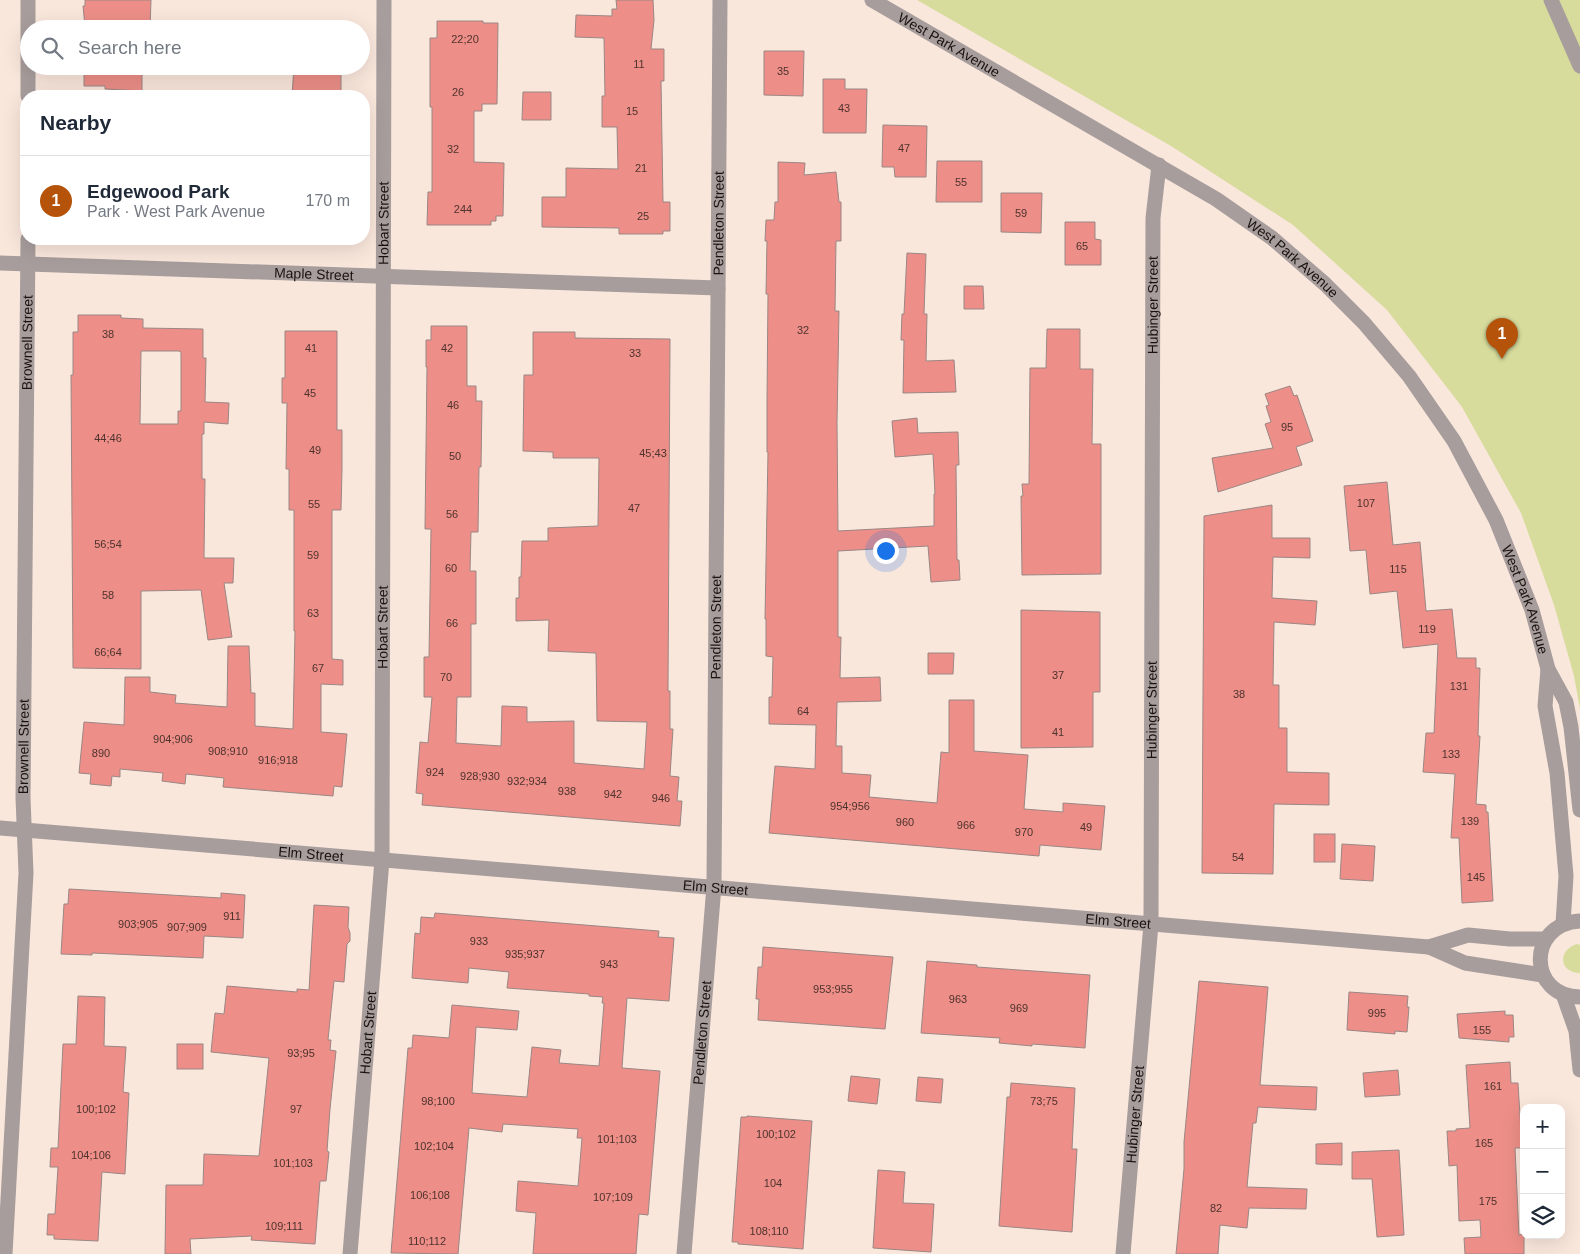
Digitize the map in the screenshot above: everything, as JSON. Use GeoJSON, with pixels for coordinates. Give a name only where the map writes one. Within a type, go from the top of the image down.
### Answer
{"type":"FeatureCollection","features":[{"type":"Feature","properties":{"kind":"street"},"geometry":{"type":"LineString","coordinates":[[28,0],[28,20]]}},
{"type":"Feature","properties":{"kind":"street","name":"Hobart Street"},"geometry":{"type":"LineString","coordinates":[[350,1254],[382,860],[384,0]]}},
{"type":"Feature","properties":{"kind":"street","name":"Pendleton Street"},"geometry":{"type":"LineString","coordinates":[[684,1254],[714,886],[720,0]]}},
{"type":"Feature","properties":{"kind":"street","name":"West Park Avenue"},"geometry":{"type":"LineString","coordinates":[[872,0],[1216,198],[1272,238],[1325,284],[1364,323],[1409,376],[1454,441],[1496,520],[1532,610],[1548,669],[1566,702],[1572,727],[1580,810]]}},
{"type":"Feature","properties":{"kind":"street"},"geometry":{"type":"LineString","coordinates":[[1551,0],[1580,66]]}},
{"type":"Feature","properties":{"kind":"street"},"geometry":{"type":"LineString","coordinates":[[28,75],[28,90]]}},
{"type":"Feature","properties":{"kind":"street","name":"Hubinger Street"},"geometry":{"type":"LineString","coordinates":[[1123,1254],[1151,924],[1153,218],[1160,165]]}},
{"type":"Feature","properties":{"kind":"street","name":"Brownell Street"},"geometry":{"type":"LineString","coordinates":[[5,1254],[26,873],[23,798],[28,245]]}},
{"type":"Feature","properties":{"kind":"street","name":"Maple Street"},"geometry":{"type":"LineString","coordinates":[[0,263],[718,288]]}},
{"type":"Feature","properties":{"kind":"street","name":"West Park Avenue"},"geometry":{"type":"LineString","coordinates":[[1548,669],[1545,706],[1557,773],[1566,876],[1563,924]]}},
{"type":"Feature","properties":{"kind":"street","name":"Elm Street"},"geometry":{"type":"LineString","coordinates":[[0,828],[1429,947],[1465,963],[1544,975]]}},
{"type":"Feature","properties":{"kind":"street"},"geometry":{"type":"LineString","coordinates":[[1580,921],[1563,924],[1552,931],[1542,945],[1539,955],[1547,982],[1563,994],[1570,997],[1580,997]]}},
{"type":"Feature","properties":{"kind":"street","name":"Elm Street"},"geometry":{"type":"LineString","coordinates":[[1429,947],[1468,935],[1510,939],[1546,939]]}},
{"type":"Feature","properties":{"kind":"street"},"geometry":{"type":"LineString","coordinates":[[1563,994],[1576,1031],[1580,1070]]}},
{"type":"Feature","properties":{"kind":"green space"},"geometry":{"type":"Polygon","coordinates":[[[917,0],[1580,0],[1580,709],[1574,676],[1554,605],[1521,513],[1462,407],[1387,310],[1293,225],[1171,146],[917,0]]]}},
{"type":"Feature","properties":{"kind":"green space"},"geometry":{"type":"Polygon","coordinates":[[[1577,944],[1580,945],[1580,973],[1568,969],[1563,961],[1566,951],[1577,944]]]}},
{"type":"Feature","properties":{"kind":"building"},"geometry":{"type":"Polygon","coordinates":[[[85,0],[151,0],[150,20],[84,20],[83,6],[85,6],[85,0]]]}},
{"type":"Feature","properties":{"kind":"building"},"geometry":{"type":"Polygon","coordinates":[[[616,0],[653,0],[654,20],[651,49],[664,49],[664,81],[661,81],[663,202],[670,202],[670,231],[663,231],[663,234],[619,234],[619,228],[542,227],[542,197],[566,197],[566,168],[618,169],[617,127],[602,127],[602,96],[605,96],[604,38],[575,37],[576,15],[612,16],[612,9],[617,9],[616,0]]]}},
{"type":"Feature","properties":{"kind":"building"},"geometry":{"type":"Polygon","coordinates":[[[437,21],[483,21],[483,23],[498,23],[497,104],[482,104],[482,111],[474,111],[474,162],[504,163],[503,216],[496,216],[496,221],[491,221],[491,225],[427,225],[428,192],[432,192],[430,38],[437,38],[437,21]]]}},
{"type":"Feature","properties":{"kind":"building"},"geometry":{"type":"Polygon","coordinates":[[[764,51],[804,51],[803,96],[764,95],[764,51]]]}},
{"type":"Feature","properties":{"kind":"building"},"geometry":{"type":"Polygon","coordinates":[[[84,75],[142,75],[142,90],[105,89],[105,86],[84,86],[84,75]]]}},
{"type":"Feature","properties":{"kind":"building"},"geometry":{"type":"Polygon","coordinates":[[[293,75],[341,75],[341,90],[292,90],[293,75]]]}},
{"type":"Feature","properties":{"kind":"building"},"geometry":{"type":"Polygon","coordinates":[[[823,79],[845,79],[845,89],[867,89],[866,133],[823,133],[823,79]]]}},
{"type":"Feature","properties":{"kind":"building"},"geometry":{"type":"Polygon","coordinates":[[[523,92],[551,92],[551,120],[522,120],[523,92]]]}},
{"type":"Feature","properties":{"kind":"building"},"geometry":{"type":"Polygon","coordinates":[[[883,125],[927,126],[926,177],[895,177],[894,167],[882,167],[883,125]]]}},
{"type":"Feature","properties":{"kind":"building"},"geometry":{"type":"Polygon","coordinates":[[[937,161],[982,161],[982,202],[936,202],[937,161]]]}},
{"type":"Feature","properties":{"kind":"building"},"geometry":{"type":"Polygon","coordinates":[[[778,162],[805,163],[804,175],[836,172],[839,202],[841,202],[841,241],[836,241],[835,311],[839,311],[838,531],[934,526],[933,454],[895,457],[892,421],[917,418],[918,433],[958,432],[959,465],[956,465],[957,560],[959,560],[960,580],[931,582],[928,546],[838,551],[838,637],[841,637],[840,678],[880,677],[881,701],[837,702],[836,746],[842,746],[842,773],[871,775],[869,797],[937,803],[941,752],[949,753],[949,700],[974,700],[974,751],[1028,755],[1024,809],[1063,812],[1063,803],[1105,806],[1101,850],[1040,845],[1039,856],[769,833],[775,766],[815,769],[816,725],[769,724],[769,697],[772,697],[773,657],[766,656],[765,619],[768,294],[766,294],[767,241],[765,241],[766,220],[774,220],[775,202],[778,202],[778,162]]]}},
{"type":"Feature","properties":{"kind":"building"},"geometry":{"type":"Polygon","coordinates":[[[1001,193],[1042,193],[1041,233],[1001,232],[1001,193]]]}},
{"type":"Feature","properties":{"kind":"building"},"geometry":{"type":"Polygon","coordinates":[[[1065,222],[1095,222],[1095,239],[1101,240],[1101,265],[1065,265],[1065,222]]]}},
{"type":"Feature","properties":{"kind":"building"},"geometry":{"type":"Polygon","coordinates":[[[907,253],[926,254],[924,314],[927,314],[926,361],[954,360],[956,392],[903,393],[904,340],[901,340],[907,253]]]}},
{"type":"Feature","properties":{"kind":"building"},"geometry":{"type":"Polygon","coordinates":[[[964,286],[983,286],[984,309],[964,309],[964,286]]]}},
{"type":"Feature","properties":{"kind":"building"},"geometry":{"type":"Polygon","coordinates":[[[78,315],[121,315],[121,318],[143,319],[143,328],[203,329],[203,358],[206,358],[205,402],[229,403],[228,424],[204,422],[204,434],[202,434],[202,479],[205,479],[204,558],[234,558],[233,583],[224,583],[232,637],[208,640],[201,590],[141,591],[141,669],[73,668],[71,375],[73,375],[73,332],[78,332],[78,315]],[[141,351],[140,424],[178,424],[178,411],[181,411],[181,352],[141,351]]]}},
{"type":"Feature","properties":{"kind":"building"},"geometry":{"type":"Polygon","coordinates":[[[431,326],[467,326],[467,386],[476,386],[476,401],[482,401],[478,532],[471,532],[470,571],[476,571],[476,624],[471,624],[471,697],[457,697],[456,743],[501,746],[502,706],[527,707],[527,722],[574,721],[574,763],[644,769],[647,722],[597,721],[596,653],[548,651],[549,620],[516,621],[516,598],[519,598],[522,541],[548,541],[548,528],[598,526],[599,458],[553,458],[553,452],[523,451],[524,375],[533,375],[533,332],[575,332],[575,338],[670,339],[668,691],[670,691],[670,729],[673,729],[670,776],[679,777],[677,801],[682,801],[680,826],[422,805],[423,794],[416,793],[420,742],[428,743],[432,697],[424,697],[424,657],[429,657],[431,529],[425,529],[426,340],[431,340],[431,326]]]}},
{"type":"Feature","properties":{"kind":"building"},"geometry":{"type":"Polygon","coordinates":[[[1047,329],[1080,329],[1080,369],[1093,369],[1092,444],[1101,444],[1101,574],[1022,575],[1021,496],[1023,496],[1022,484],[1029,484],[1030,368],[1046,368],[1047,329]]]}},
{"type":"Feature","properties":{"kind":"building"},"geometry":{"type":"Polygon","coordinates":[[[285,331],[337,331],[337,430],[342,430],[342,469],[341,510],[332,510],[332,659],[343,660],[343,685],[321,684],[321,732],[347,734],[342,787],[334,786],[333,796],[223,787],[224,778],[186,774],[185,784],[162,781],[163,773],[120,769],[120,777],[112,776],[111,786],[90,784],[91,774],[79,773],[84,722],[124,725],[125,677],[150,677],[150,692],[176,695],[175,703],[227,707],[228,646],[249,646],[251,693],[255,693],[255,726],[293,729],[295,631],[294,510],[289,510],[289,469],[286,469],[287,403],[282,403],[282,378],[285,378],[285,331]]]}},
{"type":"Feature","properties":{"kind":"building"},"geometry":{"type":"Polygon","coordinates":[[[1290,386],[1294,396],[1297,395],[1313,441],[1296,447],[1302,465],[1218,492],[1212,458],[1273,448],[1265,424],[1271,422],[1266,406],[1269,405],[1265,394],[1290,386]]]}},
{"type":"Feature","properties":{"kind":"building"},"geometry":{"type":"Polygon","coordinates":[[[1387,482],[1393,545],[1420,542],[1426,611],[1452,609],[1457,658],[1476,658],[1476,668],[1480,668],[1478,736],[1480,736],[1476,804],[1486,805],[1486,812],[1488,812],[1493,901],[1462,903],[1459,838],[1451,838],[1455,774],[1423,772],[1426,733],[1434,733],[1438,644],[1403,648],[1397,591],[1370,594],[1366,550],[1350,551],[1344,486],[1387,482]]]}},
{"type":"Feature","properties":{"kind":"building"},"geometry":{"type":"Polygon","coordinates":[[[1272,505],[1272,538],[1310,538],[1310,558],[1273,557],[1272,598],[1317,601],[1315,625],[1274,622],[1273,685],[1279,685],[1279,728],[1287,728],[1287,772],[1329,773],[1329,805],[1274,804],[1273,874],[1202,873],[1204,516],[1272,505]]]}},
{"type":"Feature","properties":{"kind":"building"},"geometry":{"type":"Polygon","coordinates":[[[1021,610],[1100,612],[1100,692],[1093,692],[1093,747],[1021,748],[1021,610]]]}},
{"type":"Feature","properties":{"kind":"building"},"geometry":{"type":"Polygon","coordinates":[[[928,653],[954,653],[953,674],[928,674],[928,653]]]}},
{"type":"Feature","properties":{"kind":"building"},"geometry":{"type":"Polygon","coordinates":[[[1314,834],[1335,834],[1335,862],[1314,862],[1314,834]]]}},
{"type":"Feature","properties":{"kind":"building"},"geometry":{"type":"Polygon","coordinates":[[[1342,844],[1375,846],[1373,881],[1340,879],[1342,844]]]}},
{"type":"Feature","properties":{"kind":"building"},"geometry":{"type":"Polygon","coordinates":[[[69,889],[221,898],[221,893],[245,895],[243,938],[204,936],[203,958],[92,953],[92,955],[61,954],[64,904],[68,904],[69,889]]]}},
{"type":"Feature","properties":{"kind":"building"},"geometry":{"type":"Polygon","coordinates":[[[314,905],[349,907],[348,927],[350,933],[350,941],[347,944],[344,982],[334,981],[328,1040],[331,1040],[330,1050],[336,1051],[327,1151],[329,1152],[326,1181],[320,1181],[315,1244],[251,1240],[252,1236],[190,1239],[191,1254],[165,1254],[166,1185],[203,1185],[204,1154],[259,1156],[269,1058],[211,1052],[215,1013],[224,1014],[227,986],[297,992],[297,989],[309,990],[314,905]]]}},
{"type":"Feature","properties":{"kind":"building"},"geometry":{"type":"Polygon","coordinates":[[[435,913],[659,931],[658,937],[674,938],[669,1001],[627,998],[622,1068],[660,1071],[648,1215],[639,1214],[636,1254],[533,1254],[536,1213],[516,1211],[518,1181],[578,1186],[582,1138],[577,1138],[578,1129],[503,1124],[502,1132],[469,1128],[458,1254],[391,1253],[408,1048],[412,1048],[413,1035],[449,1038],[452,1005],[519,1011],[517,1030],[476,1027],[472,1093],[527,1097],[532,1047],[561,1050],[559,1063],[599,1066],[603,997],[589,996],[589,994],[507,988],[509,972],[469,968],[468,983],[412,978],[415,933],[420,934],[421,917],[434,918],[435,913]]]}},
{"type":"Feature","properties":{"kind":"building"},"geometry":{"type":"Polygon","coordinates":[[[763,947],[893,957],[885,1029],[758,1020],[759,999],[756,999],[758,967],[762,967],[763,947]]]}},
{"type":"Feature","properties":{"kind":"building"},"geometry":{"type":"Polygon","coordinates":[[[927,961],[977,965],[977,967],[1090,975],[1085,1048],[999,1043],[1000,1038],[921,1033],[927,961]]]}},
{"type":"Feature","properties":{"kind":"building"},"geometry":{"type":"Polygon","coordinates":[[[1199,981],[1268,987],[1260,1085],[1317,1087],[1316,1110],[1258,1107],[1256,1123],[1253,1123],[1247,1187],[1307,1189],[1306,1209],[1249,1208],[1247,1228],[1220,1225],[1218,1254],[1176,1254],[1184,1169],[1184,1142],[1199,981]]]}},
{"type":"Feature","properties":{"kind":"building"},"geometry":{"type":"Polygon","coordinates":[[[1349,992],[1408,996],[1407,1032],[1395,1031],[1395,1034],[1347,1030],[1349,992]]]}},
{"type":"Feature","properties":{"kind":"building"},"geometry":{"type":"Polygon","coordinates":[[[78,996],[105,997],[104,1046],[126,1047],[123,1092],[129,1093],[125,1174],[102,1172],[98,1241],[54,1239],[54,1235],[47,1235],[48,1214],[55,1214],[58,1167],[50,1167],[51,1148],[58,1148],[63,1044],[76,1044],[78,996]]]}},
{"type":"Feature","properties":{"kind":"building"},"geometry":{"type":"Polygon","coordinates":[[[1505,1011],[1505,1015],[1513,1015],[1514,1037],[1509,1037],[1509,1042],[1459,1038],[1457,1014],[1505,1011]]]}},
{"type":"Feature","properties":{"kind":"building"},"geometry":{"type":"Polygon","coordinates":[[[177,1044],[203,1044],[203,1069],[177,1069],[177,1044]]]}},
{"type":"Feature","properties":{"kind":"building"},"geometry":{"type":"Polygon","coordinates":[[[1510,1062],[1511,1083],[1518,1083],[1520,1148],[1515,1148],[1519,1235],[1520,1239],[1524,1239],[1524,1254],[1465,1254],[1464,1238],[1481,1237],[1480,1220],[1459,1221],[1457,1165],[1449,1166],[1447,1131],[1470,1128],[1466,1065],[1510,1062]]]}},
{"type":"Feature","properties":{"kind":"building"},"geometry":{"type":"Polygon","coordinates":[[[1398,1070],[1400,1095],[1365,1097],[1363,1073],[1398,1070]]]}},
{"type":"Feature","properties":{"kind":"building"},"geometry":{"type":"Polygon","coordinates":[[[851,1076],[880,1079],[877,1104],[848,1101],[851,1076]]]}},
{"type":"Feature","properties":{"kind":"building"},"geometry":{"type":"Polygon","coordinates":[[[918,1077],[943,1079],[941,1103],[916,1101],[918,1077]]]}},
{"type":"Feature","properties":{"kind":"building"},"geometry":{"type":"Polygon","coordinates":[[[1011,1083],[1075,1088],[1072,1149],[1077,1149],[1072,1232],[999,1226],[1007,1097],[1010,1097],[1011,1083]]]}},
{"type":"Feature","properties":{"kind":"building"},"geometry":{"type":"Polygon","coordinates":[[[741,1117],[812,1121],[803,1249],[732,1242],[741,1117]]]}},
{"type":"Feature","properties":{"kind":"building"},"geometry":{"type":"Polygon","coordinates":[[[1342,1143],[1342,1165],[1316,1164],[1316,1144],[1342,1143]]]}},
{"type":"Feature","properties":{"kind":"building"},"geometry":{"type":"Polygon","coordinates":[[[1399,1150],[1404,1235],[1377,1237],[1372,1179],[1352,1179],[1352,1152],[1399,1150]]]}},
{"type":"Feature","properties":{"kind":"building"},"geometry":{"type":"Polygon","coordinates":[[[878,1170],[905,1172],[903,1203],[934,1204],[931,1252],[873,1248],[878,1170]]]}},
{"type":"Feature","properties":{"kind":"place","name":"Edgewood Park"},"geometry":{"type":"Point","coordinates":[1502,359]}}]}
